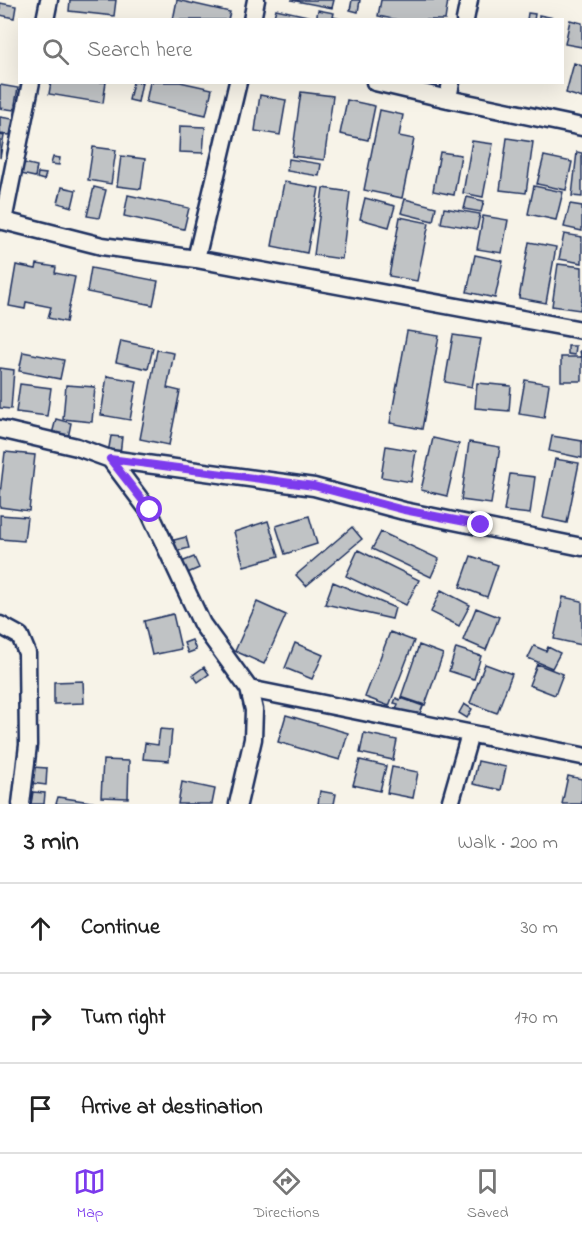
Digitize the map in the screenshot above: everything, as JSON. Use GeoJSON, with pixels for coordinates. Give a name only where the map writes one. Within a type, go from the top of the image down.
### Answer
{"type":"FeatureCollection","features":[{"type":"Feature","properties":{"kind":"street"},"geometry":{"type":"LineString","coordinates":[[45,18],[49,0]]}},
{"type":"Feature","properties":{"kind":"street"},"geometry":{"type":"LineString","coordinates":[[252,18],[256,0]]}},
{"type":"Feature","properties":{"kind":"street"},"geometry":{"type":"LineString","coordinates":[[465,18],[469,0]]}},
{"type":"Feature","properties":{"kind":"street"},"geometry":{"type":"LineString","coordinates":[[32,84],[1,221],[102,246],[196,259],[582,330]]}},
{"type":"Feature","properties":{"kind":"street"},"geometry":{"type":"LineString","coordinates":[[196,259],[238,84]]}},
{"type":"Feature","properties":{"kind":"street"},"geometry":{"type":"LineString","coordinates":[[384,84],[582,127]]}},
{"type":"Feature","properties":{"kind":"street"},"geometry":{"type":"LineString","coordinates":[[448,99],[452,84]]}},
{"type":"Feature","properties":{"kind":"street"},"geometry":{"type":"LineString","coordinates":[[0,429],[77,447],[110,459],[314,486],[404,510],[582,547]]}},
{"type":"Feature","properties":{"kind":"street"},"geometry":{"type":"LineString","coordinates":[[110,459],[150,510],[202,624],[249,689],[254,710],[253,739],[238,804]]}},
{"type":"Feature","properties":{"kind":"street"},"geometry":{"type":"LineString","coordinates":[[0,625],[20,636],[27,653],[28,745],[21,804]]}},
{"type":"Feature","properties":{"kind":"street"},"geometry":{"type":"LineString","coordinates":[[249,689],[582,756]]}},
{"type":"Feature","properties":{"kind":"street"},"geometry":{"type":"LineString","coordinates":[[450,804],[470,734]]}},
{"type":"Feature","properties":{"kind":"building"},"geometry":{"type":"Polygon","coordinates":[[[70,0],[116,0],[114,16],[69,11],[70,0]]]}},
{"type":"Feature","properties":{"kind":"building"},"geometry":{"type":"Polygon","coordinates":[[[177,0],[230,12],[228,18],[173,18],[177,0]]]}},
{"type":"Feature","properties":{"kind":"building"},"geometry":{"type":"Polygon","coordinates":[[[291,0],[334,0],[332,8],[291,0]]]}},
{"type":"Feature","properties":{"kind":"building"},"geometry":{"type":"Polygon","coordinates":[[[352,0],[360,0],[358,12],[350,10],[352,0]]]}},
{"type":"Feature","properties":{"kind":"building"},"geometry":{"type":"Polygon","coordinates":[[[381,0],[448,0],[445,18],[378,16],[381,0]]]}},
{"type":"Feature","properties":{"kind":"building"},"geometry":{"type":"Polygon","coordinates":[[[0,3],[16,6],[14,18],[0,15],[0,3]]]}},
{"type":"Feature","properties":{"kind":"building"},"geometry":{"type":"Polygon","coordinates":[[[276,9],[312,17],[312,18],[274,18],[276,9]]]}},
{"type":"Feature","properties":{"kind":"building"},"geometry":{"type":"Polygon","coordinates":[[[318,10],[334,13],[333,17],[337,18],[316,18],[318,10]]]}},
{"type":"Feature","properties":{"kind":"building"},"geometry":{"type":"Polygon","coordinates":[[[528,13],[535,14],[534,18],[527,18],[528,13]]]}},
{"type":"Feature","properties":{"kind":"building"},"geometry":{"type":"Polygon","coordinates":[[[539,15],[555,18],[539,18],[539,15]]]}},
{"type":"Feature","properties":{"kind":"building"},"geometry":{"type":"Polygon","coordinates":[[[570,20],[582,23],[582,47],[565,44],[570,20]]]}},
{"type":"Feature","properties":{"kind":"building"},"geometry":{"type":"Polygon","coordinates":[[[574,63],[582,66],[582,98],[566,93],[574,63]]]}},
{"type":"Feature","properties":{"kind":"building"},"geometry":{"type":"Polygon","coordinates":[[[51,84],[106,84],[103,103],[49,94],[51,84]]]}},
{"type":"Feature","properties":{"kind":"building"},"geometry":{"type":"Polygon","coordinates":[[[133,84],[142,84],[138,102],[129,100],[133,84]]]}},
{"type":"Feature","properties":{"kind":"building"},"geometry":{"type":"Polygon","coordinates":[[[150,84],[189,84],[212,89],[206,115],[146,102],[150,84]]]}},
{"type":"Feature","properties":{"kind":"building"},"geometry":{"type":"Polygon","coordinates":[[[0,85],[18,88],[14,110],[0,108],[0,85]]]}},
{"type":"Feature","properties":{"kind":"building"},"geometry":{"type":"Polygon","coordinates":[[[301,92],[333,96],[324,160],[292,156],[301,92]]]}},
{"type":"Feature","properties":{"kind":"building"},"geometry":{"type":"Polygon","coordinates":[[[260,95],[286,100],[280,135],[255,131],[260,95]]]}},
{"type":"Feature","properties":{"kind":"building"},"geometry":{"type":"Polygon","coordinates":[[[347,100],[375,106],[368,140],[340,134],[347,100]]]}},
{"type":"Feature","properties":{"kind":"building"},"geometry":{"type":"Polygon","coordinates":[[[380,110],[403,115],[399,136],[414,139],[402,198],[364,190],[380,110]]]}},
{"type":"Feature","properties":{"kind":"building"},"geometry":{"type":"Polygon","coordinates":[[[0,117],[13,119],[10,135],[0,134],[0,117]]]}},
{"type":"Feature","properties":{"kind":"building"},"geometry":{"type":"Polygon","coordinates":[[[180,126],[205,127],[203,153],[179,152],[180,126]]]}},
{"type":"Feature","properties":{"kind":"building"},"geometry":{"type":"Polygon","coordinates":[[[0,135],[4,136],[0,158],[0,135]]]}},
{"type":"Feature","properties":{"kind":"building"},"geometry":{"type":"Polygon","coordinates":[[[507,138],[533,142],[526,193],[500,190],[507,138]]]}},
{"type":"Feature","properties":{"kind":"building"},"geometry":{"type":"Polygon","coordinates":[[[472,141],[493,144],[483,197],[463,193],[472,141]]]}},
{"type":"Feature","properties":{"kind":"building"},"geometry":{"type":"Polygon","coordinates":[[[93,147],[116,150],[111,184],[88,180],[93,147]]]}},
{"type":"Feature","properties":{"kind":"building"},"geometry":{"type":"Polygon","coordinates":[[[440,152],[461,155],[454,195],[433,191],[440,152]]]}},
{"type":"Feature","properties":{"kind":"building"},"geometry":{"type":"Polygon","coordinates":[[[577,152],[582,153],[582,197],[572,196],[577,152]]]}},
{"type":"Feature","properties":{"kind":"building"},"geometry":{"type":"Polygon","coordinates":[[[121,156],[145,159],[141,189],[117,186],[121,156]]]}},
{"type":"Feature","properties":{"kind":"building"},"geometry":{"type":"Polygon","coordinates":[[[544,156],[572,162],[566,190],[537,184],[544,156]]]}},
{"type":"Feature","properties":{"kind":"building"},"geometry":{"type":"Polygon","coordinates":[[[53,157],[60,158],[59,165],[51,164],[53,157]]]}},
{"type":"Feature","properties":{"kind":"building"},"geometry":{"type":"Polygon","coordinates":[[[289,159],[321,164],[319,176],[287,171],[289,159]]]}},
{"type":"Feature","properties":{"kind":"building"},"geometry":{"type":"Polygon","coordinates":[[[24,163],[37,166],[35,177],[21,174],[24,163]]]}},
{"type":"Feature","properties":{"kind":"building"},"geometry":{"type":"Polygon","coordinates":[[[38,173],[46,174],[44,180],[37,178],[38,173]]]}},
{"type":"Feature","properties":{"kind":"building"},"geometry":{"type":"Polygon","coordinates":[[[284,182],[319,188],[307,253],[272,246],[284,182]]]}},
{"type":"Feature","properties":{"kind":"building"},"geometry":{"type":"Polygon","coordinates":[[[534,186],[563,192],[556,220],[528,214],[534,186]]]}},
{"type":"Feature","properties":{"kind":"building"},"geometry":{"type":"Polygon","coordinates":[[[62,187],[76,190],[72,207],[58,203],[62,187]]]}},
{"type":"Feature","properties":{"kind":"building"},"geometry":{"type":"Polygon","coordinates":[[[94,187],[106,190],[99,218],[87,216],[94,187]]]}},
{"type":"Feature","properties":{"kind":"building"},"geometry":{"type":"Polygon","coordinates":[[[323,188],[350,192],[342,259],[314,255],[323,188]]]}},
{"type":"Feature","properties":{"kind":"building"},"geometry":{"type":"Polygon","coordinates":[[[128,195],[189,208],[184,229],[124,216],[128,195]]]}},
{"type":"Feature","properties":{"kind":"building"},"geometry":{"type":"Polygon","coordinates":[[[467,197],[484,201],[481,212],[464,209],[467,197]]]}},
{"type":"Feature","properties":{"kind":"building"},"geometry":{"type":"Polygon","coordinates":[[[365,198],[395,206],[389,227],[360,219],[365,198]]]}},
{"type":"Feature","properties":{"kind":"building"},"geometry":{"type":"Polygon","coordinates":[[[405,199],[436,207],[433,221],[401,213],[405,199]]]}},
{"type":"Feature","properties":{"kind":"building"},"geometry":{"type":"Polygon","coordinates":[[[570,204],[582,206],[582,231],[564,227],[570,204]]]}},
{"type":"Feature","properties":{"kind":"building"},"geometry":{"type":"Polygon","coordinates":[[[444,208],[480,214],[477,229],[441,223],[444,208]]]}},
{"type":"Feature","properties":{"kind":"building"},"geometry":{"type":"Polygon","coordinates":[[[483,216],[508,220],[502,253],[477,249],[483,216]]]}},
{"type":"Feature","properties":{"kind":"building"},"geometry":{"type":"Polygon","coordinates":[[[400,217],[429,223],[417,281],[389,276],[400,217]]]}},
{"type":"Feature","properties":{"kind":"building"},"geometry":{"type":"Polygon","coordinates":[[[564,234],[582,237],[582,263],[559,259],[564,234]]]}},
{"type":"Feature","properties":{"kind":"building"},"geometry":{"type":"Polygon","coordinates":[[[529,242],[556,247],[546,303],[519,298],[529,242]]]}},
{"type":"Feature","properties":{"kind":"building"},"geometry":{"type":"Polygon","coordinates":[[[475,255],[503,261],[495,298],[467,292],[475,255]]]}},
{"type":"Feature","properties":{"kind":"building"},"geometry":{"type":"Polygon","coordinates":[[[37,264],[56,267],[55,273],[75,277],[66,322],[48,318],[51,307],[26,302],[25,309],[9,306],[16,265],[36,269],[37,264]]]}},
{"type":"Feature","properties":{"kind":"building"},"geometry":{"type":"Polygon","coordinates":[[[558,264],[582,267],[580,310],[552,306],[558,264]]]}},
{"type":"Feature","properties":{"kind":"building"},"geometry":{"type":"Polygon","coordinates":[[[91,268],[158,281],[153,305],[87,292],[91,268]]]}},
{"type":"Feature","properties":{"kind":"building"},"geometry":{"type":"Polygon","coordinates":[[[407,331],[439,336],[422,429],[390,423],[407,331]]]}},
{"type":"Feature","properties":{"kind":"building"},"geometry":{"type":"Polygon","coordinates":[[[453,335],[481,339],[472,387],[445,382],[453,335]]]}},
{"type":"Feature","properties":{"kind":"building"},"geometry":{"type":"Polygon","coordinates":[[[121,341],[153,348],[148,369],[116,362],[121,341]]]}},
{"type":"Feature","properties":{"kind":"building"},"geometry":{"type":"Polygon","coordinates":[[[568,346],[576,346],[575,355],[568,354],[568,346]]]}},
{"type":"Feature","properties":{"kind":"building"},"geometry":{"type":"Polygon","coordinates":[[[157,350],[174,353],[167,388],[180,391],[169,445],[140,439],[157,350]]]}},
{"type":"Feature","properties":{"kind":"building"},"geometry":{"type":"Polygon","coordinates":[[[580,351],[582,351],[582,381],[561,381],[561,357],[581,357],[580,351]]]}},
{"type":"Feature","properties":{"kind":"building"},"geometry":{"type":"Polygon","coordinates":[[[23,352],[64,360],[60,379],[19,371],[23,352]]]}},
{"type":"Feature","properties":{"kind":"building"},"geometry":{"type":"Polygon","coordinates":[[[0,368],[14,370],[11,409],[0,408],[0,368]]]}},
{"type":"Feature","properties":{"kind":"building"},"geometry":{"type":"Polygon","coordinates":[[[107,376],[137,381],[130,420],[101,415],[107,376]]]}},
{"type":"Feature","properties":{"kind":"building"},"geometry":{"type":"Polygon","coordinates":[[[525,380],[549,384],[544,418],[519,414],[525,380]]]}},
{"type":"Feature","properties":{"kind":"building"},"geometry":{"type":"Polygon","coordinates":[[[477,383],[511,386],[509,411],[475,408],[477,383]]]}},
{"type":"Feature","properties":{"kind":"building"},"geometry":{"type":"Polygon","coordinates":[[[20,384],[51,388],[47,416],[16,412],[20,384]]]}},
{"type":"Feature","properties":{"kind":"building"},"geometry":{"type":"Polygon","coordinates":[[[66,385],[95,387],[92,422],[63,419],[66,385]]]}},
{"type":"Feature","properties":{"kind":"building"},"geometry":{"type":"Polygon","coordinates":[[[56,419],[71,423],[68,438],[52,434],[56,419]]]}},
{"type":"Feature","properties":{"kind":"building"},"geometry":{"type":"Polygon","coordinates":[[[111,436],[122,437],[120,455],[108,453],[111,436]]]}},
{"type":"Feature","properties":{"kind":"building"},"geometry":{"type":"Polygon","coordinates":[[[552,436],[582,441],[582,458],[549,451],[552,436]]]}},
{"type":"Feature","properties":{"kind":"building"},"geometry":{"type":"Polygon","coordinates":[[[433,438],[459,444],[447,496],[421,490],[433,438]]]}},
{"type":"Feature","properties":{"kind":"building"},"geometry":{"type":"Polygon","coordinates":[[[469,442],[500,447],[491,504],[461,500],[469,442]]]}},
{"type":"Feature","properties":{"kind":"building"},"geometry":{"type":"Polygon","coordinates":[[[386,446],[416,451],[411,482],[381,477],[386,446]]]}},
{"type":"Feature","properties":{"kind":"building"},"geometry":{"type":"Polygon","coordinates":[[[5,452],[35,455],[29,511],[0,507],[5,452]]]}},
{"type":"Feature","properties":{"kind":"building"},"geometry":{"type":"Polygon","coordinates":[[[555,459],[579,463],[567,523],[543,518],[555,459]]]}},
{"type":"Feature","properties":{"kind":"building"},"geometry":{"type":"Polygon","coordinates":[[[510,474],[535,477],[530,514],[504,511],[510,474]]]}},
{"type":"Feature","properties":{"kind":"building"},"geometry":{"type":"Polygon","coordinates":[[[0,515],[27,517],[24,541],[0,539],[0,515]]]}},
{"type":"Feature","properties":{"kind":"building"},"geometry":{"type":"Polygon","coordinates":[[[309,516],[317,544],[285,554],[276,526],[309,516]]]}},
{"type":"Feature","properties":{"kind":"building"},"geometry":{"type":"Polygon","coordinates":[[[268,521],[279,556],[244,566],[234,532],[268,521]]]}},
{"type":"Feature","properties":{"kind":"building"},"geometry":{"type":"Polygon","coordinates":[[[352,527],[362,539],[306,586],[296,575],[352,527]]]}},
{"type":"Feature","properties":{"kind":"building"},"geometry":{"type":"Polygon","coordinates":[[[381,532],[439,559],[431,577],[372,549],[381,532]]]}},
{"type":"Feature","properties":{"kind":"building"},"geometry":{"type":"Polygon","coordinates":[[[186,537],[189,548],[177,551],[174,540],[186,537]]]}},
{"type":"Feature","properties":{"kind":"building"},"geometry":{"type":"Polygon","coordinates":[[[358,550],[419,580],[406,605],[346,576],[358,550]]]}},
{"type":"Feature","properties":{"kind":"building"},"geometry":{"type":"Polygon","coordinates":[[[471,556],[498,565],[487,597],[460,587],[471,556]]]}},
{"type":"Feature","properties":{"kind":"building"},"geometry":{"type":"Polygon","coordinates":[[[194,557],[199,568],[183,575],[179,563],[194,557]]]}},
{"type":"Feature","properties":{"kind":"building"},"geometry":{"type":"Polygon","coordinates":[[[333,582],[395,608],[392,619],[325,604],[333,582]]]}},
{"type":"Feature","properties":{"kind":"building"},"geometry":{"type":"Polygon","coordinates":[[[441,590],[470,605],[459,626],[431,612],[441,590]]]}},
{"type":"Feature","properties":{"kind":"building"},"geometry":{"type":"Polygon","coordinates":[[[563,597],[582,601],[582,645],[554,639],[563,597]]]}},
{"type":"Feature","properties":{"kind":"building"},"geometry":{"type":"Polygon","coordinates":[[[257,602],[286,615],[264,664],[235,651],[257,602]]]}},
{"type":"Feature","properties":{"kind":"building"},"geometry":{"type":"Polygon","coordinates":[[[476,608],[499,617],[486,650],[463,640],[476,608]]]}},
{"type":"Feature","properties":{"kind":"building"},"geometry":{"type":"Polygon","coordinates":[[[173,614],[181,649],[152,655],[144,621],[173,614]]]}},
{"type":"Feature","properties":{"kind":"building"},"geometry":{"type":"Polygon","coordinates":[[[390,632],[414,641],[389,706],[365,697],[390,632]]]}},
{"type":"Feature","properties":{"kind":"building"},"geometry":{"type":"Polygon","coordinates":[[[192,640],[196,650],[188,653],[184,643],[192,640]]]}},
{"type":"Feature","properties":{"kind":"building"},"geometry":{"type":"Polygon","coordinates":[[[295,643],[323,655],[312,679],[285,668],[295,643]]]}},
{"type":"Feature","properties":{"kind":"building"},"geometry":{"type":"Polygon","coordinates":[[[419,645],[443,654],[425,705],[401,697],[419,645]]]}},
{"type":"Feature","properties":{"kind":"building"},"geometry":{"type":"Polygon","coordinates":[[[534,646],[546,651],[548,647],[560,653],[552,668],[528,658],[534,646]]]}},
{"type":"Feature","properties":{"kind":"building"},"geometry":{"type":"Polygon","coordinates":[[[456,648],[481,656],[474,679],[449,671],[456,648]]]}},
{"type":"Feature","properties":{"kind":"building"},"geometry":{"type":"Polygon","coordinates":[[[485,664],[512,674],[497,713],[470,703],[485,664]]]}},
{"type":"Feature","properties":{"kind":"building"},"geometry":{"type":"Polygon","coordinates":[[[537,664],[563,674],[555,695],[529,685],[537,664]]]}},
{"type":"Feature","properties":{"kind":"building"},"geometry":{"type":"Polygon","coordinates":[[[204,667],[209,674],[198,682],[193,675],[204,667]]]}},
{"type":"Feature","properties":{"kind":"building"},"geometry":{"type":"Polygon","coordinates":[[[83,681],[84,703],[54,704],[54,682],[83,681]]]}},
{"type":"Feature","properties":{"kind":"building"},"geometry":{"type":"Polygon","coordinates":[[[396,698],[423,706],[418,718],[396,710],[398,704],[394,703],[396,698]]]}},
{"type":"Feature","properties":{"kind":"building"},"geometry":{"type":"Polygon","coordinates":[[[464,704],[472,709],[467,718],[459,713],[464,704]]]}},
{"type":"Feature","properties":{"kind":"building"},"geometry":{"type":"Polygon","coordinates":[[[286,715],[348,733],[340,760],[278,742],[286,715]]]}},
{"type":"Feature","properties":{"kind":"building"},"geometry":{"type":"Polygon","coordinates":[[[160,729],[172,730],[169,761],[143,759],[145,743],[158,745],[160,729]]]}},
{"type":"Feature","properties":{"kind":"building"},"geometry":{"type":"Polygon","coordinates":[[[364,733],[397,740],[393,760],[360,753],[364,733]]]}},
{"type":"Feature","properties":{"kind":"building"},"geometry":{"type":"Polygon","coordinates":[[[103,760],[129,761],[128,798],[101,797],[103,760]]]}},
{"type":"Feature","properties":{"kind":"building"},"geometry":{"type":"Polygon","coordinates":[[[360,760],[386,766],[380,791],[353,785],[360,760]]]}},
{"type":"Feature","properties":{"kind":"building"},"geometry":{"type":"Polygon","coordinates":[[[478,761],[506,767],[501,790],[473,784],[478,761]]]}},
{"type":"Feature","properties":{"kind":"building"},"geometry":{"type":"Polygon","coordinates":[[[32,767],[47,768],[46,785],[31,783],[32,767]]]}},
{"type":"Feature","properties":{"kind":"building"},"geometry":{"type":"Polygon","coordinates":[[[392,767],[418,772],[413,798],[387,793],[392,767]]]}},
{"type":"Feature","properties":{"kind":"building"},"geometry":{"type":"Polygon","coordinates":[[[568,776],[582,779],[582,804],[562,804],[568,776]]]}},
{"type":"Feature","properties":{"kind":"building"},"geometry":{"type":"Polygon","coordinates":[[[182,782],[215,789],[212,804],[178,804],[182,782]]]}},
{"type":"Feature","properties":{"kind":"building"},"geometry":{"type":"Polygon","coordinates":[[[320,791],[336,794],[334,804],[318,804],[320,791]]]}},
{"type":"Feature","properties":{"kind":"building"},"geometry":{"type":"Polygon","coordinates":[[[33,792],[45,793],[44,804],[31,804],[33,792]]]}},
{"type":"Feature","properties":{"kind":"building"},"geometry":{"type":"Polygon","coordinates":[[[58,797],[97,803],[97,804],[56,804],[58,797]]]}},
{"type":"Feature","properties":{"kind":"route"},"geometry":{"type":"LineString","coordinates":[[150,510],[110,459],[314,486],[404,510],[481,525]]}}]}
